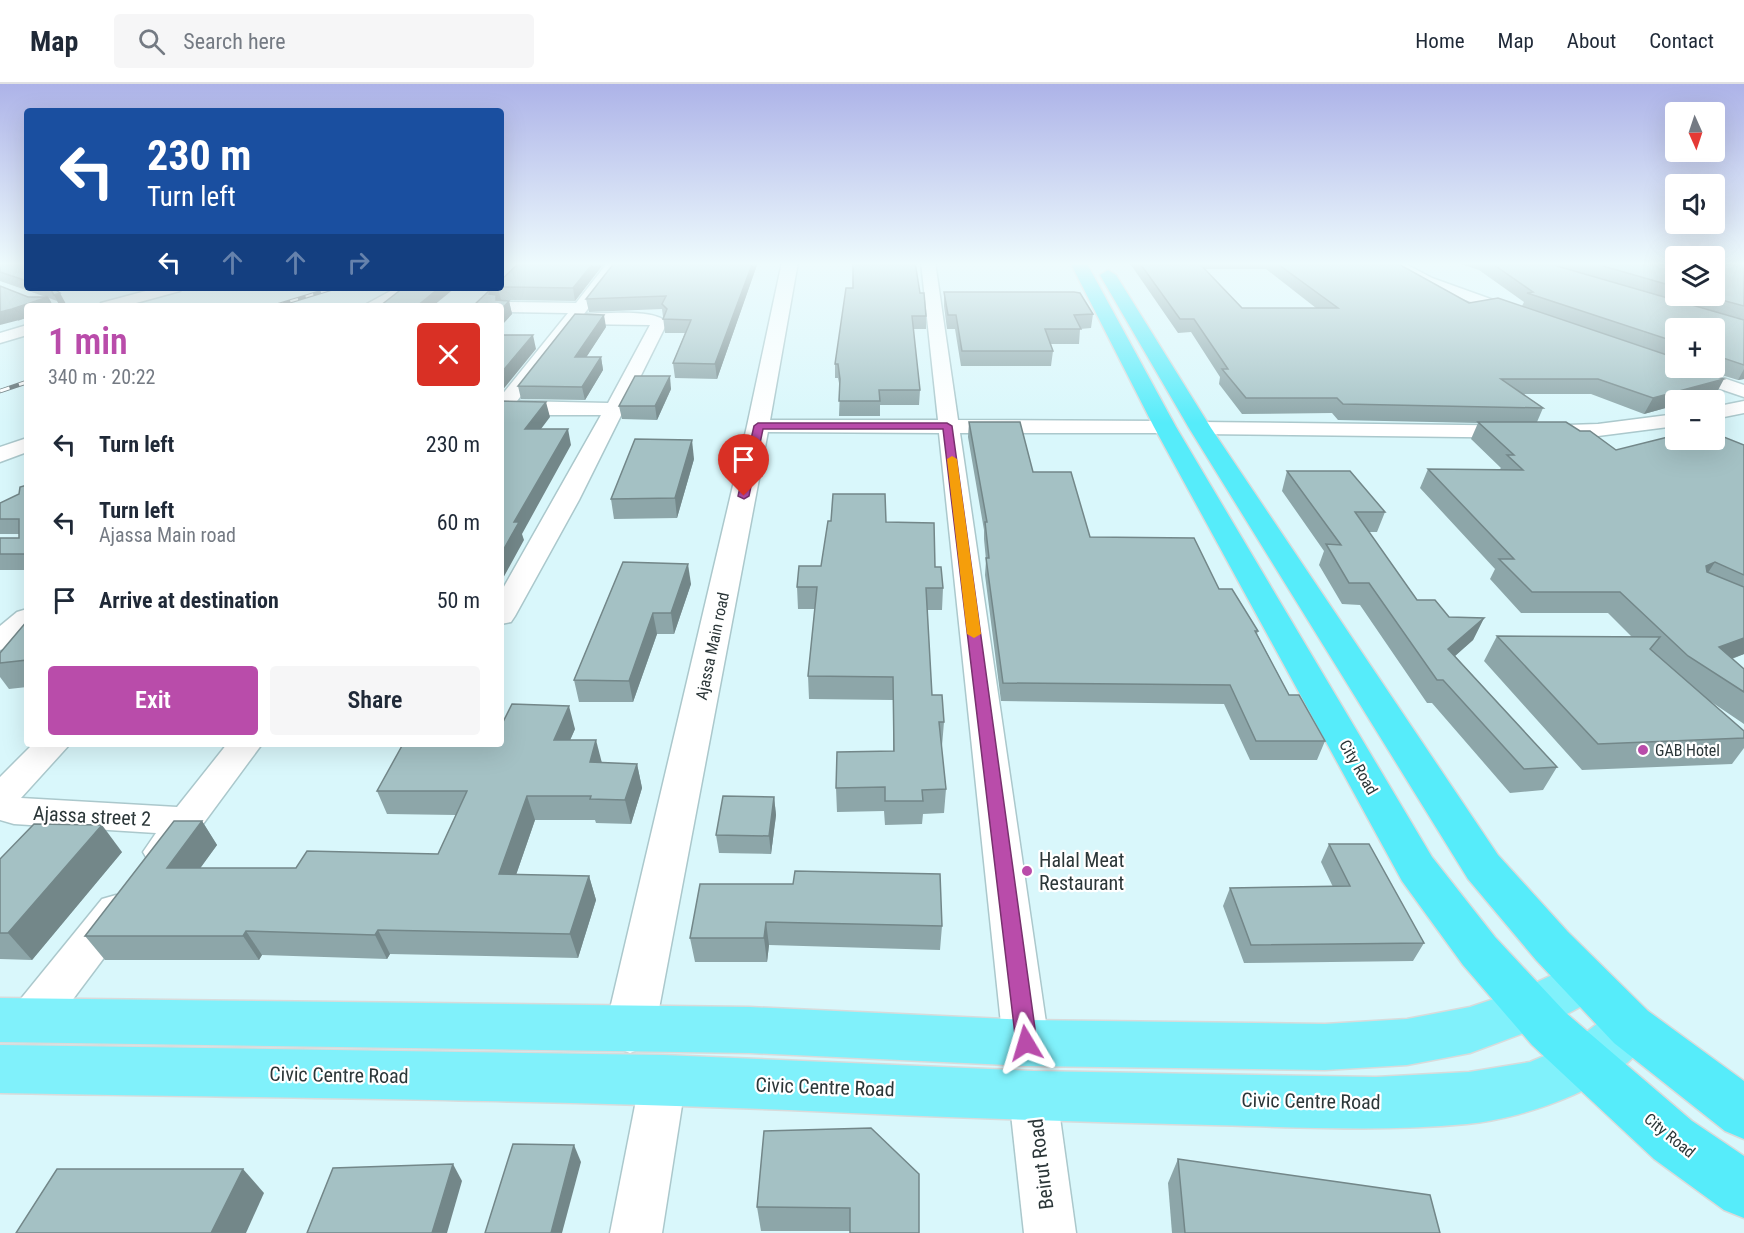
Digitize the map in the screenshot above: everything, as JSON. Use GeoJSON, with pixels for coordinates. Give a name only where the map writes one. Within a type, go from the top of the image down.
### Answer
{"type":"FeatureCollection","features":[{"type":"Feature","properties":{"kind":"highway","name":"City Road"},"geometry":{"type":"LineString","coordinates":[[1112,316],[1183,427],[1483,867],[1584,981],[1631,1027],[1744,1113]]}},
{"type":"Feature","properties":{"kind":"highway","name":"City Road"},"geometry":{"type":"LineString","coordinates":[[1127,316],[1183,427],[1417,869],[1479,951],[1531,1009],[1586,1063],[1673,1140],[1744,1190]]}},
{"type":"Feature","properties":{"kind":"main road"},"geometry":{"type":"LineString","coordinates":[[15,1020],[750,1030],[1026,1043],[1325,1047],[1407,1042],[1470,1030],[1531,1009],[1584,981]]}},
{"type":"Feature","properties":{"kind":"main road","name":"Civic Centre Road"},"geometry":{"type":"LineString","coordinates":[[0,1069],[663,1080],[1033,1096],[1376,1103],[1469,1098],[1531,1087],[1586,1063],[1631,1027]]}},
{"type":"Feature","properties":{"kind":"street"},"geometry":{"type":"LineString","coordinates":[[504,405],[573,316]]}},
{"type":"Feature","properties":{"kind":"street"},"geometry":{"type":"LineString","coordinates":[[504,611],[659,323],[648,319],[607,316]]}},
{"type":"Feature","properties":{"kind":"street","name":"Ajassa Main road"},"geometry":{"type":"LineString","coordinates":[[630,1030],[780,316]]}},
{"type":"Feature","properties":{"kind":"street"},"geometry":{"type":"LineString","coordinates":[[934,316],[1026,1043]]}},
{"type":"Feature","properties":{"kind":"street"},"geometry":{"type":"LineString","coordinates":[[1523,316],[1533,319]]}},
{"type":"Feature","properties":{"kind":"street"},"geometry":{"type":"LineString","coordinates":[[0,338],[24,331]]}},
{"type":"Feature","properties":{"kind":"street"},"geometry":{"type":"LineString","coordinates":[[1705,378],[1744,391]]}},
{"type":"Feature","properties":{"kind":"street"},"geometry":{"type":"LineString","coordinates":[[1725,411],[1744,407]]}},
{"type":"Feature","properties":{"kind":"street"},"geometry":{"type":"LineString","coordinates":[[504,408],[614,409]]}},
{"type":"Feature","properties":{"kind":"street"},"geometry":{"type":"LineString","coordinates":[[758,426],[1547,431],[1598,430],[1665,421]]}},
{"type":"Feature","properties":{"kind":"street"},"geometry":{"type":"LineString","coordinates":[[0,455],[24,445]]}},
{"type":"Feature","properties":{"kind":"street"},"geometry":{"type":"LineString","coordinates":[[0,461],[24,464]]}},
{"type":"Feature","properties":{"kind":"street"},"geometry":{"type":"LineString","coordinates":[[0,641],[24,621]]}},
{"type":"Feature","properties":{"kind":"street","name":"Ajassa street 2"},"geometry":{"type":"LineString","coordinates":[[50,747],[5,793],[0,804],[14,811],[186,821]]}},
{"type":"Feature","properties":{"kind":"street"},"geometry":{"type":"LineString","coordinates":[[15,1020],[140,880],[243,747]]}},
{"type":"Feature","properties":{"kind":"street"},"geometry":{"type":"LineString","coordinates":[[636,1233],[663,1080]]}},
{"type":"Feature","properties":{"kind":"street","name":"Beirut Road"},"geometry":{"type":"LineString","coordinates":[[1033,1096],[1050,1233]]}},
{"type":"Feature","properties":{"kind":"building"},"geometry":{"type":"Polygon","coordinates":[[[574,316],[604,316],[575,357],[601,357],[582,387],[518,386],[574,316]]]}},
{"type":"Feature","properties":{"kind":"building"},"geometry":{"type":"Polygon","coordinates":[[[664,316],[733,316],[715,364],[673,363],[691,320],[663,319],[664,316]]]}},
{"type":"Feature","properties":{"kind":"building"},"geometry":{"type":"Polygon","coordinates":[[[842,316],[926,316],[912,316],[920,390],[879,390],[880,401],[839,401],[840,379],[838,364],[835,364],[842,316]]]}},
{"type":"Feature","properties":{"kind":"building"},"geometry":{"type":"Polygon","coordinates":[[[956,316],[1074,316],[1081,329],[1045,329],[1053,351],[962,351],[956,316]]]}},
{"type":"Feature","properties":{"kind":"building"},"geometry":{"type":"Polygon","coordinates":[[[1178,316],[1550,316],[1665,354],[1665,378],[1724,379],[1683,390],[1665,390],[1665,395],[1653,398],[1598,379],[1501,379],[1543,408],[1343,404],[1337,398],[1246,398],[1222,369],[1228,369],[1194,319],[1180,319],[1178,316]]]}},
{"type":"Feature","properties":{"kind":"building"},"geometry":{"type":"Polygon","coordinates":[[[1596,316],[1729,316],[1744,320],[1744,365],[1725,359],[1725,318],[1665,318],[1665,338],[1596,316]]]}},
{"type":"Feature","properties":{"kind":"building"},"geometry":{"type":"Polygon","coordinates":[[[504,335],[533,335],[504,369],[504,335]]]}},
{"type":"Feature","properties":{"kind":"building"},"geometry":{"type":"Polygon","coordinates":[[[635,376],[670,376],[655,406],[619,406],[635,376]]]}},
{"type":"Feature","properties":{"kind":"building"},"geometry":{"type":"Polygon","coordinates":[[[504,401],[546,402],[525,429],[568,429],[514,522],[519,522],[504,549],[504,401]]]}},
{"type":"Feature","properties":{"kind":"building"},"geometry":{"type":"Polygon","coordinates":[[[969,422],[1020,422],[1033,472],[1071,472],[1090,537],[1194,538],[1219,589],[1232,589],[1258,631],[1255,631],[1289,695],[1299,695],[1325,741],[1256,741],[1230,685],[1003,683],[986,558],[989,558],[985,522],[987,522],[969,422]]]}},
{"type":"Feature","properties":{"kind":"building"},"geometry":{"type":"Polygon","coordinates":[[[1478,422],[1566,422],[1580,431],[1590,431],[1616,450],[1665,438],[1665,450],[1725,450],[1725,437],[1744,445],[1744,575],[1715,562],[1706,566],[1707,572],[1744,587],[1744,638],[1719,647],[1744,669],[1744,692],[1688,656],[1620,592],[1532,592],[1499,559],[1514,559],[1428,469],[1523,470],[1507,455],[1514,455],[1478,422]]]}},
{"type":"Feature","properties":{"kind":"building"},"geometry":{"type":"Polygon","coordinates":[[[635,439],[692,440],[675,498],[611,499],[635,439]]]}},
{"type":"Feature","properties":{"kind":"building"},"geometry":{"type":"Polygon","coordinates":[[[1287,471],[1350,471],[1385,512],[1355,512],[1417,600],[1435,600],[1449,617],[1484,618],[1448,649],[1557,767],[1524,769],[1443,680],[1437,680],[1369,583],[1349,583],[1326,544],[1341,545],[1287,471]]]}},
{"type":"Feature","properties":{"kind":"building"},"geometry":{"type":"Polygon","coordinates":[[[24,486],[24,554],[0,554],[0,538],[19,538],[19,519],[0,519],[0,503],[19,494],[20,487],[24,486]]]}},
{"type":"Feature","properties":{"kind":"building"},"geometry":{"type":"Polygon","coordinates":[[[833,494],[885,494],[886,522],[934,523],[935,567],[941,567],[943,588],[926,588],[932,695],[942,695],[944,722],[939,722],[946,789],[922,790],[923,801],[885,801],[885,787],[836,788],[837,752],[894,751],[893,677],[808,676],[817,587],[797,587],[799,566],[821,566],[828,521],[831,521],[833,494]]]}},
{"type":"Feature","properties":{"kind":"building"},"geometry":{"type":"Polygon","coordinates":[[[623,562],[688,564],[671,613],[653,613],[629,681],[574,680],[623,562]]]}},
{"type":"Feature","properties":{"kind":"building"},"geometry":{"type":"Polygon","coordinates":[[[24,625],[24,660],[0,663],[0,653],[24,625]]]}},
{"type":"Feature","properties":{"kind":"building"},"geometry":{"type":"Polygon","coordinates":[[[1497,636],[1660,637],[1650,649],[1744,731],[1744,738],[1598,744],[1497,636]]]}},
{"type":"Feature","properties":{"kind":"building"},"geometry":{"type":"Polygon","coordinates":[[[512,704],[569,706],[554,740],[596,740],[590,762],[637,764],[625,800],[590,799],[591,796],[527,796],[499,874],[589,876],[570,934],[378,930],[375,935],[246,931],[243,936],[85,936],[174,821],[202,821],[167,868],[296,868],[307,851],[438,854],[467,791],[377,791],[401,747],[504,747],[504,720],[512,704]]]}},
{"type":"Feature","properties":{"kind":"building"},"geometry":{"type":"Polygon","coordinates":[[[723,796],[774,797],[769,836],[716,835],[723,796]]]}},
{"type":"Feature","properties":{"kind":"building"},"geometry":{"type":"Polygon","coordinates":[[[34,824],[102,825],[8,933],[0,933],[0,859],[34,824]]]}},
{"type":"Feature","properties":{"kind":"building"},"geometry":{"type":"Polygon","coordinates":[[[1329,844],[1369,844],[1424,943],[1251,945],[1230,888],[1350,886],[1329,844]]]}},
{"type":"Feature","properties":{"kind":"building"},"geometry":{"type":"Polygon","coordinates":[[[795,871],[940,874],[942,926],[766,922],[764,938],[690,938],[700,884],[793,884],[795,871]]]}},
{"type":"Feature","properties":{"kind":"building"},"geometry":{"type":"Polygon","coordinates":[[[871,1128],[919,1174],[919,1233],[850,1233],[850,1208],[757,1207],[764,1131],[871,1128]]]}},
{"type":"Feature","properties":{"kind":"building"},"geometry":{"type":"Polygon","coordinates":[[[513,1144],[574,1145],[551,1233],[485,1233],[513,1144]]]}},
{"type":"Feature","properties":{"kind":"building"},"geometry":{"type":"Polygon","coordinates":[[[1178,1159],[1430,1195],[1440,1233],[1185,1233],[1178,1159]]]}},
{"type":"Feature","properties":{"kind":"building"},"geometry":{"type":"Polygon","coordinates":[[[453,1164],[432,1233],[307,1233],[333,1168],[453,1164]]]}},
{"type":"Feature","properties":{"kind":"building"},"geometry":{"type":"Polygon","coordinates":[[[57,1169],[243,1169],[211,1233],[16,1233],[57,1169]]]}},
{"type":"Feature","properties":{"kind":"railway"},"geometry":{"type":"LineString","coordinates":[[0,391],[24,383]]}},
{"type":"Feature","properties":{"kind":"slow traffic"},"geometry":{"type":"LineString","coordinates":[[952,459],[974,634]]}},
{"type":"Feature","properties":{"kind":"place","name":"GAB Hotel"},"geometry":{"type":"Point","coordinates":[1643,750]}},
{"type":"Feature","properties":{"kind":"place","name":"Halal Meat Restaurant"},"geometry":{"type":"Point","coordinates":[1027,871]}},
{"type":"Feature","properties":{"kind":"route"},"geometry":{"type":"LineString","coordinates":[[744,496],[758,426],[947,426],[1026,1043]]}}]}
